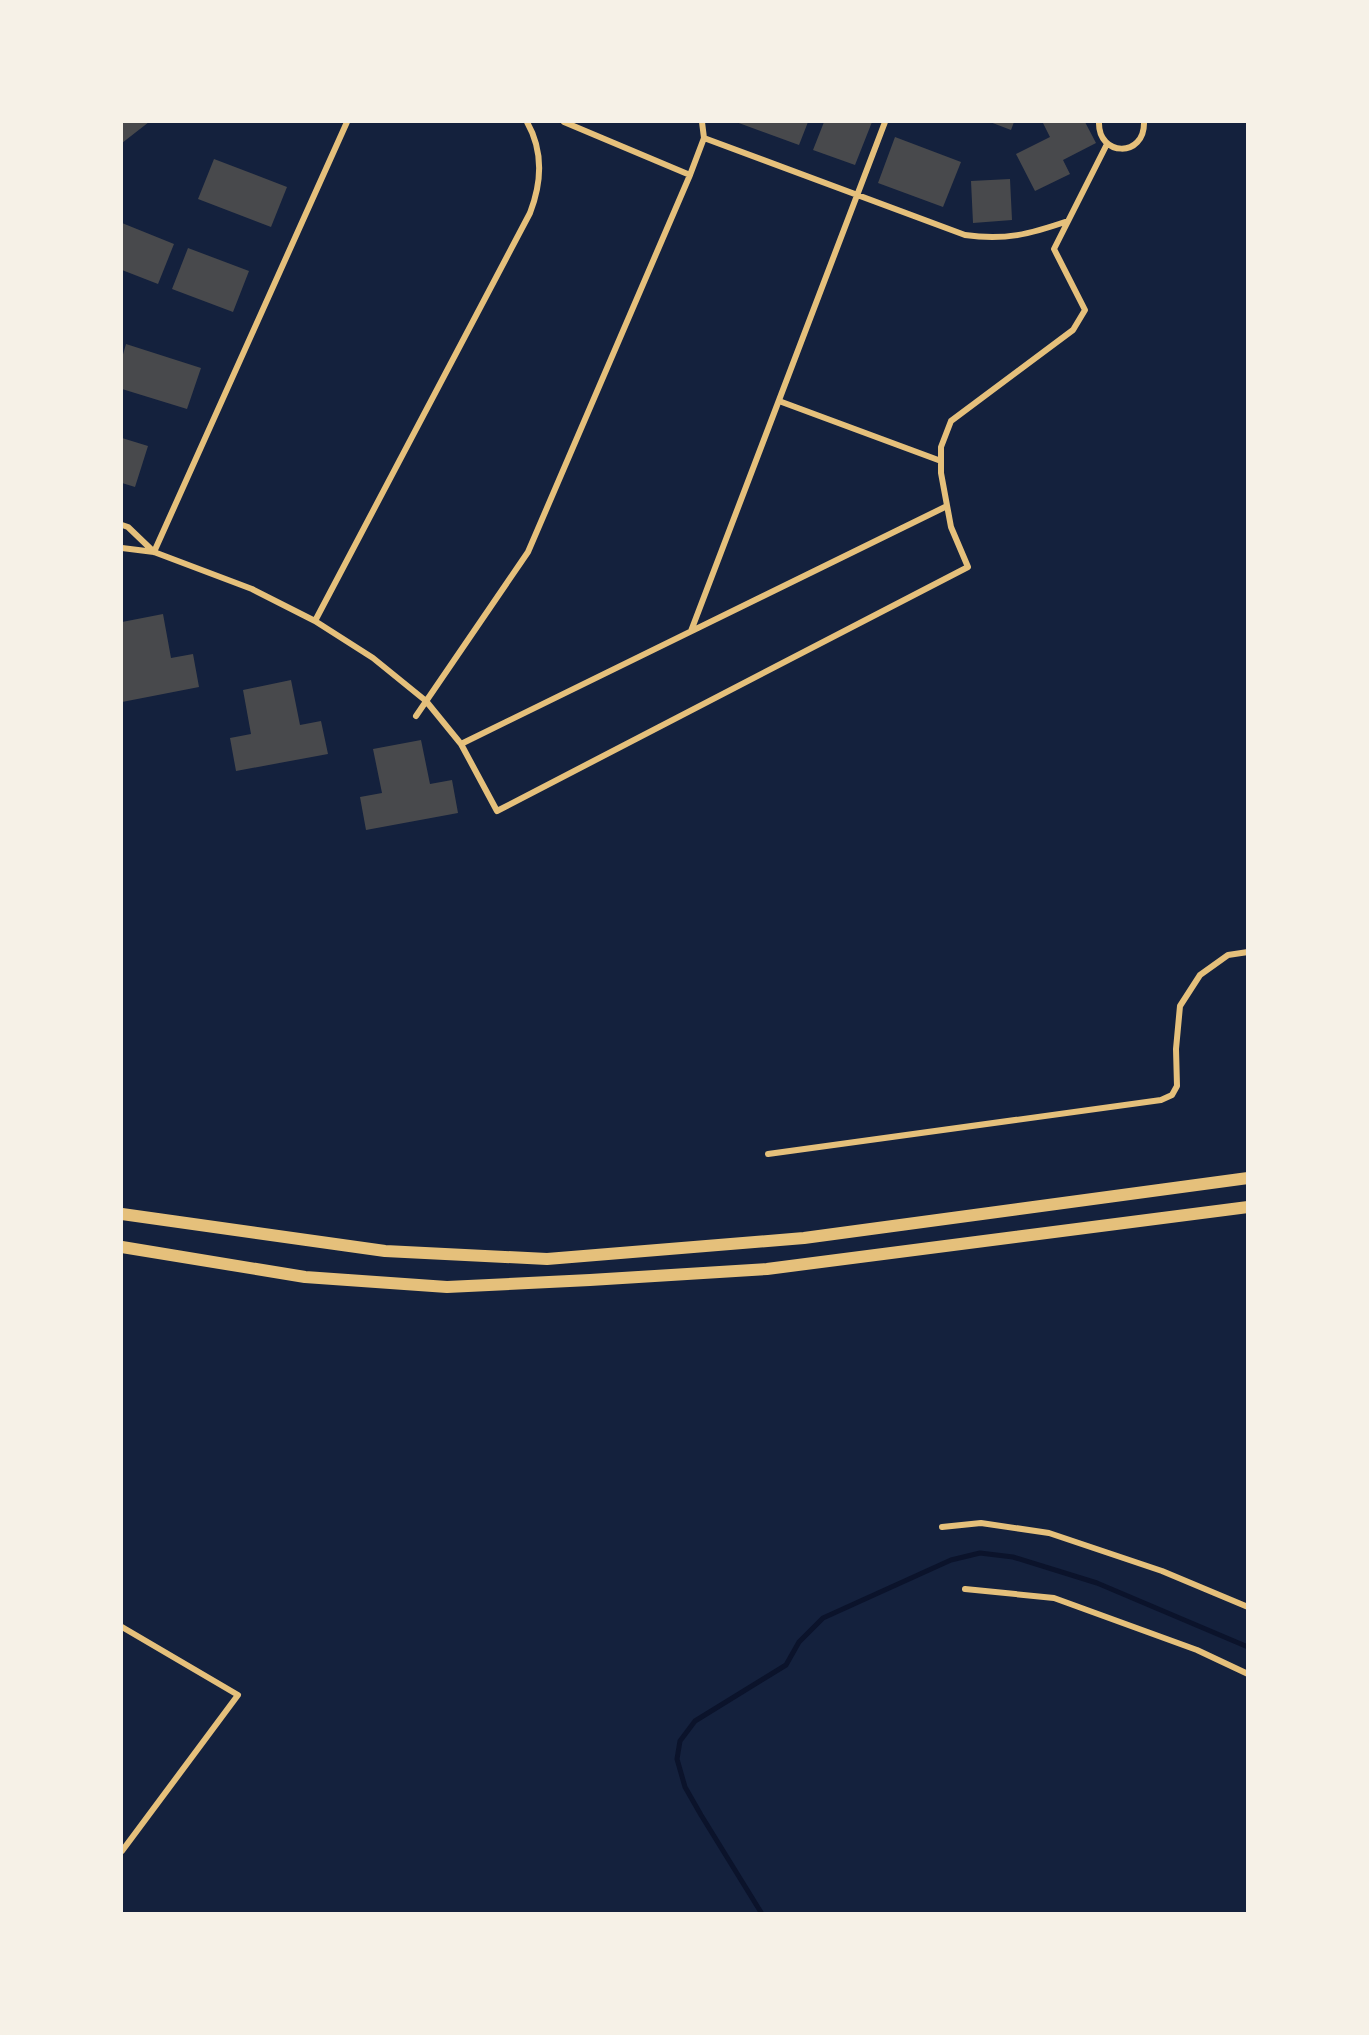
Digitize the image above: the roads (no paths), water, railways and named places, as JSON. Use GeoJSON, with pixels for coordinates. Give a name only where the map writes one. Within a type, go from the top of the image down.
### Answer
{"type":"FeatureCollection","features":[{"type":"Feature","properties":{"kind":"main road"},"geometry":{"type":"LineString","coordinates":[[122,1214],[385,1251],[548,1259],[804,1238],[1248,1178]]}},
{"type":"Feature","properties":{"kind":"main road"},"geometry":{"type":"LineString","coordinates":[[122,1247],[304,1277],[447,1287],[767,1269],[1248,1208]]}},
{"type":"Feature","properties":{"kind":"street"},"geometry":{"type":"LineString","coordinates":[[154,552],[347,122]]}},
{"type":"Feature","properties":{"kind":"street"},"geometry":{"type":"LineString","coordinates":[[315,621],[530,213],[537,194],[540,172],[539,152],[533,131],[527,122]]}},
{"type":"Feature","properties":{"kind":"street"},"geometry":{"type":"LineString","coordinates":[[564,122],[690,175]]}},
{"type":"Feature","properties":{"kind":"street"},"geometry":{"type":"LineString","coordinates":[[416,716],[528,552],[690,175],[704,138],[702,122]]}},
{"type":"Feature","properties":{"kind":"street"},"geometry":{"type":"LineString","coordinates":[[691,631],[885,122]]}},
{"type":"Feature","properties":{"kind":"street"},"geometry":{"type":"LineString","coordinates":[[1099,122],[1102,138],[1115,148],[1130,147],[1142,137],[1144,122]]}},
{"type":"Feature","properties":{"kind":"street"},"geometry":{"type":"LineString","coordinates":[[704,138],[948,230],[983,238],[1018,237],[1068,221]]}},
{"type":"Feature","properties":{"kind":"street"},"geometry":{"type":"LineString","coordinates":[[122,548],[154,552],[252,589],[315,621],[373,658],[426,701],[461,744],[497,811],[969,567],[951,527],[941,473],[941,447],[951,421],[1073,330],[1085,310],[1054,249],[1107,144]]}},
{"type":"Feature","properties":{"kind":"street"},"geometry":{"type":"LineString","coordinates":[[779,400],[941,461]]}},
{"type":"Feature","properties":{"kind":"street"},"geometry":{"type":"LineString","coordinates":[[461,744],[947,506]]}},
{"type":"Feature","properties":{"kind":"street"},"geometry":{"type":"LineString","coordinates":[[122,525],[128,527],[154,552]]}},
{"type":"Feature","properties":{"kind":"street"},"geometry":{"type":"LineString","coordinates":[[768,1154],[1161,1100],[1172,1095],[1177,1086],[1176,1049],[1180,1006],[1200,975],[1228,955],[1248,952]]}},
{"type":"Feature","properties":{"kind":"street"},"geometry":{"type":"LineString","coordinates":[[942,1527],[981,1523],[1049,1533],[1162,1570],[1248,1607]]}},
{"type":"Feature","properties":{"kind":"street"},"geometry":{"type":"LineString","coordinates":[[965,1589],[1054,1598],[1197,1650],[1248,1674]]}},
{"type":"Feature","properties":{"kind":"street"},"geometry":{"type":"LineString","coordinates":[[122,1627],[238,1695],[122,1851]]}},
{"type":"Feature","properties":{"kind":"waterway"},"geometry":{"type":"LineString","coordinates":[[762,1914],[685,1787],[677,1759],[680,1741],[695,1721],[786,1665],[799,1642],[823,1618],[951,1560],[980,1553],[1013,1557],[1097,1583],[1248,1647]]}}]}
